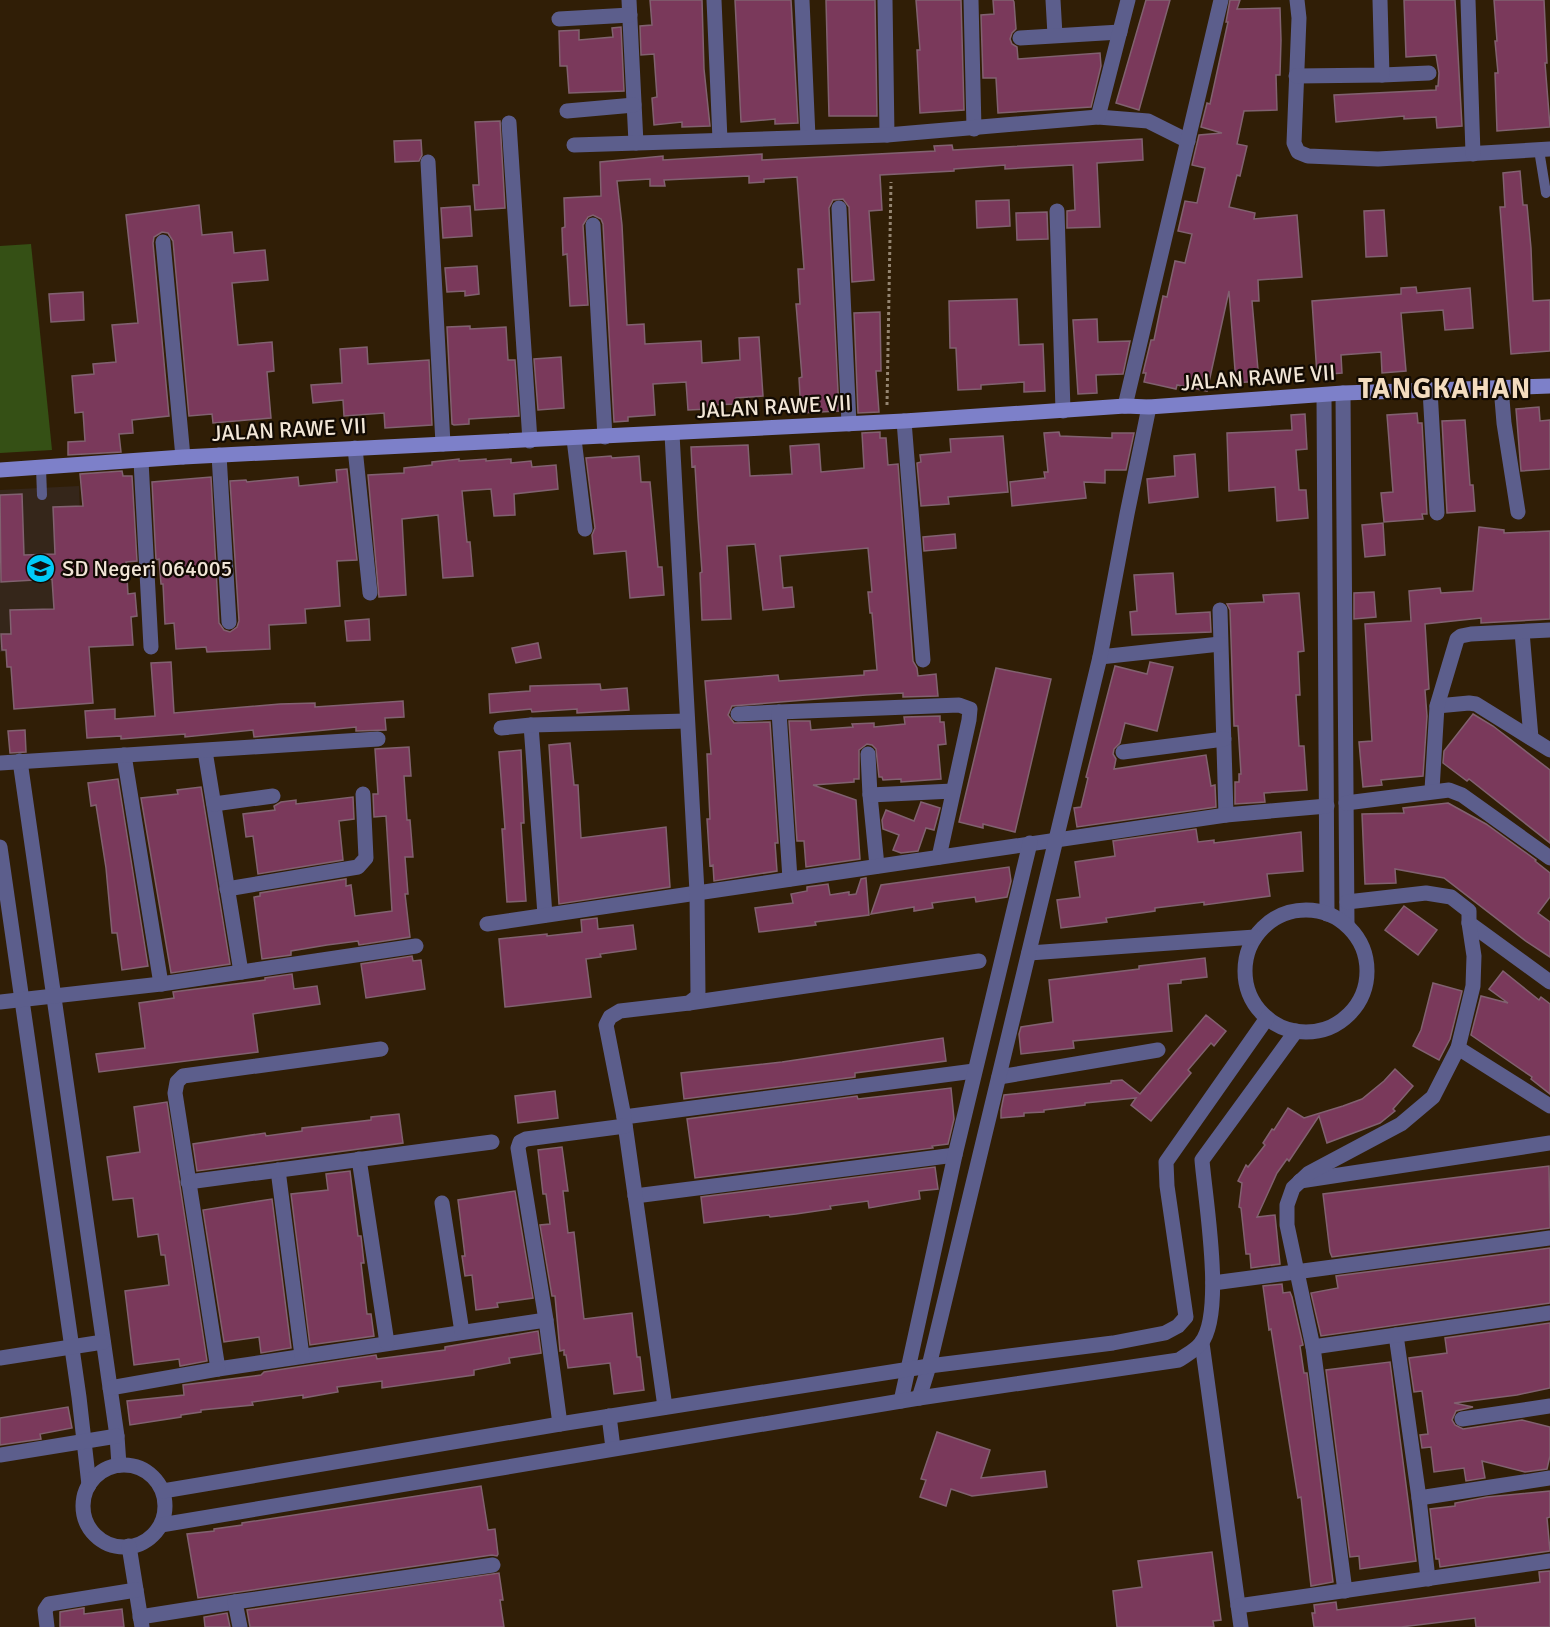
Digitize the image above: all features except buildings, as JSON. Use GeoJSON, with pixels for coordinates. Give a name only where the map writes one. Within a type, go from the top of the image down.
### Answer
{"type":"FeatureCollection","features":[{"type":"Feature","properties":{"kind":"main road","name":"JALAN RAWE VII"},"geometry":{"type":"LineString","coordinates":[[0,470],[219,455],[605,438],[1125,406],[1149,407],[1324,394],[1550,386]]}},
{"type":"Feature","properties":{"kind":"street"},"geometry":{"type":"LineString","coordinates":[[714,0],[720,140]]}},
{"type":"Feature","properties":{"kind":"street"},"geometry":{"type":"LineString","coordinates":[[802,0],[808,137]]}},
{"type":"Feature","properties":{"kind":"street"},"geometry":{"type":"LineString","coordinates":[[885,0],[887,135]]}},
{"type":"Feature","properties":{"kind":"street"},"geometry":{"type":"LineString","coordinates":[[971,0],[974,129]]}},
{"type":"Feature","properties":{"kind":"street"},"geometry":{"type":"LineString","coordinates":[[1053,0],[1055,35]]}},
{"type":"Feature","properties":{"kind":"street"},"geometry":{"type":"LineString","coordinates":[[1098,117],[1128,0]]}},
{"type":"Feature","properties":{"kind":"street"},"geometry":{"type":"LineString","coordinates":[[1125,406],[1221,0]]}},
{"type":"Feature","properties":{"kind":"street"},"geometry":{"type":"LineString","coordinates":[[1297,0],[1299,18],[1293,143],[1298,152],[1308,156],[1378,159],[1544,149]]}},
{"type":"Feature","properties":{"kind":"street"},"geometry":{"type":"LineString","coordinates":[[1380,0],[1382,75]]}},
{"type":"Feature","properties":{"kind":"street"},"geometry":{"type":"LineString","coordinates":[[1468,0],[1473,154]]}},
{"type":"Feature","properties":{"kind":"street"},"geometry":{"type":"LineString","coordinates":[[560,19],[629,8],[636,143]]}},
{"type":"Feature","properties":{"kind":"street"},"geometry":{"type":"LineString","coordinates":[[1020,38],[1120,32]]}},
{"type":"Feature","properties":{"kind":"street"},"geometry":{"type":"LineString","coordinates":[[1296,76],[1429,73]]}},
{"type":"Feature","properties":{"kind":"street"},"geometry":{"type":"LineString","coordinates":[[567,111],[634,105]]}},
{"type":"Feature","properties":{"kind":"street"},"geometry":{"type":"LineString","coordinates":[[574,145],[887,135],[1098,117],[1148,121],[1188,141]]}},
{"type":"Feature","properties":{"kind":"street"},"geometry":{"type":"LineString","coordinates":[[509,123],[530,441]]}},
{"type":"Feature","properties":{"kind":"street"},"geometry":{"type":"LineString","coordinates":[[428,162],[443,444]]}},
{"type":"Feature","properties":{"kind":"street"},"geometry":{"type":"LineString","coordinates":[[839,208],[849,424]]}},
{"type":"Feature","properties":{"kind":"street"},"geometry":{"type":"LineString","coordinates":[[1057,211],[1063,411]]}},
{"type":"Feature","properties":{"kind":"street"},"geometry":{"type":"LineString","coordinates":[[593,225],[605,438]]}},
{"type":"Feature","properties":{"kind":"street"},"geometry":{"type":"LineString","coordinates":[[163,242],[183,457]]}},
{"type":"Feature","properties":{"kind":"street"},"geometry":{"type":"LineString","coordinates":[[1501,387],[1504,423],[1518,512]]}},
{"type":"Feature","properties":{"kind":"street"},"geometry":{"type":"LineString","coordinates":[[1430,390],[1437,513]]}},
{"type":"Feature","properties":{"kind":"street"},"geometry":{"type":"LineString","coordinates":[[1343,393],[1347,925]]}},
{"type":"Feature","properties":{"kind":"street"},"geometry":{"type":"LineString","coordinates":[[1324,394],[1328,914]]}},
{"type":"Feature","properties":{"kind":"street"},"geometry":{"type":"LineString","coordinates":[[919,1398],[929,1365],[1100,657],[1149,407]]}},
{"type":"Feature","properties":{"kind":"street"},"geometry":{"type":"LineString","coordinates":[[904,421],[923,660]]}},
{"type":"Feature","properties":{"kind":"street"},"geometry":{"type":"LineString","coordinates":[[672,434],[697,892],[698,996],[689,1003]]}},
{"type":"Feature","properties":{"kind":"street"},"geometry":{"type":"LineString","coordinates":[[574,439],[585,529]]}},
{"type":"Feature","properties":{"kind":"street"},"geometry":{"type":"LineString","coordinates":[[355,448],[370,593]]}},
{"type":"Feature","properties":{"kind":"street"},"geometry":{"type":"LineString","coordinates":[[219,455],[230,622]]}},
{"type":"Feature","properties":{"kind":"street"},"geometry":{"type":"LineString","coordinates":[[141,461],[151,647]]}},
{"type":"Feature","properties":{"kind":"street"},"geometry":{"type":"LineString","coordinates":[[1220,610],[1226,815]]}},
{"type":"Feature","properties":{"kind":"street"},"geometry":{"type":"LineString","coordinates":[[1432,790],[1437,706],[1457,639],[1471,634],[1550,630]]}},
{"type":"Feature","properties":{"kind":"street"},"geometry":{"type":"LineString","coordinates":[[1522,632],[1531,738]]}},
{"type":"Feature","properties":{"kind":"street"},"geometry":{"type":"LineString","coordinates":[[1100,657],[1220,644]]}},
{"type":"Feature","properties":{"kind":"street"},"geometry":{"type":"LineString","coordinates":[[1437,706],[1476,704],[1550,750]]}},
{"type":"Feature","properties":{"kind":"street"},"geometry":{"type":"LineString","coordinates":[[738,714],[959,705],[970,709],[939,857]]}},
{"type":"Feature","properties":{"kind":"street"},"geometry":{"type":"LineString","coordinates":[[779,712],[790,879]]}},
{"type":"Feature","properties":{"kind":"street"},"geometry":{"type":"LineString","coordinates":[[501,728],[531,725],[687,721]]}},
{"type":"Feature","properties":{"kind":"street"},"geometry":{"type":"LineString","coordinates":[[531,725],[545,915]]}},
{"type":"Feature","properties":{"kind":"street"},"geometry":{"type":"LineString","coordinates":[[1123,752],[1224,738]]}},
{"type":"Feature","properties":{"kind":"street"},"geometry":{"type":"LineString","coordinates":[[0,763],[378,739]]}},
{"type":"Feature","properties":{"kind":"street"},"geometry":{"type":"LineString","coordinates":[[205,751],[241,972]]}},
{"type":"Feature","properties":{"kind":"street"},"geometry":{"type":"LineString","coordinates":[[868,754],[877,866]]}},
{"type":"Feature","properties":{"kind":"street"},"geometry":{"type":"LineString","coordinates":[[124,755],[161,984]]}},
{"type":"Feature","properties":{"kind":"street"},"geometry":{"type":"LineString","coordinates":[[20,761],[117,1436],[119,1465]]}},
{"type":"Feature","properties":{"kind":"street"},"geometry":{"type":"LineString","coordinates":[[870,795],[953,790]]}},
{"type":"Feature","properties":{"kind":"street"},"geometry":{"type":"LineString","coordinates":[[1346,802],[1432,790],[1449,790],[1462,795],[1550,858]]}},
{"type":"Feature","properties":{"kind":"street"},"geometry":{"type":"LineString","coordinates":[[214,804],[273,795]]}},
{"type":"Feature","properties":{"kind":"street"},"geometry":{"type":"LineString","coordinates":[[227,889],[358,867],[366,858],[363,795]]}},
{"type":"Feature","properties":{"kind":"street"},"geometry":{"type":"LineString","coordinates":[[487,924],[1226,815],[1327,806]]}},
{"type":"Feature","properties":{"kind":"street"},"geometry":{"type":"LineString","coordinates":[[901,1401],[974,1071],[1030,843]]}},
{"type":"Feature","properties":{"kind":"street"},"geometry":{"type":"LineString","coordinates":[[0,847],[85,1441],[89,1485],[84,1503],[87,1523],[104,1541],[116,1546],[129,1546],[147,1539],[161,1525],[165,1514],[163,1491],[156,1479],[145,1471],[133,1466],[119,1465],[102,1472],[89,1485]]}},
{"type":"Feature","properties":{"kind":"street"},"geometry":{"type":"LineString","coordinates":[[1345,1591],[1313,1347],[1287,1225],[1287,1205],[1293,1188],[1309,1173],[1401,1124],[1433,1097],[1458,1048],[1473,986],[1474,956],[1469,911],[1451,897],[1426,893],[1347,902]]}},
{"type":"Feature","properties":{"kind":"street"},"geometry":{"type":"LineString","coordinates":[[1300,910],[1328,914],[1347,925],[1359,940],[1366,958],[1367,978],[1362,997],[1351,1013],[1335,1025],[1316,1031],[1296,1031],[1281,1027],[1255,1005],[1247,989],[1245,971],[1247,953],[1255,937],[1275,918],[1300,910]]}},
{"type":"Feature","properties":{"kind":"street"},"geometry":{"type":"LineString","coordinates":[[1469,923],[1550,982]]}},
{"type":"Feature","properties":{"kind":"street"},"geometry":{"type":"LineString","coordinates":[[1029,953],[1255,937]]}},
{"type":"Feature","properties":{"kind":"street"},"geometry":{"type":"LineString","coordinates":[[0,1002],[161,984],[416,946]]}},
{"type":"Feature","properties":{"kind":"street"},"geometry":{"type":"LineString","coordinates":[[665,1407],[624,1121],[606,1025],[610,1017],[620,1011],[979,961]]}},
{"type":"Feature","properties":{"kind":"street"},"geometry":{"type":"LineString","coordinates":[[163,1491],[929,1365],[1113,1342],[1166,1333],[1178,1326],[1186,1317],[1167,1186],[1166,1162],[1268,1018]]}},
{"type":"Feature","properties":{"kind":"street"},"geometry":{"type":"LineString","coordinates":[[1241,1627],[1202,1343],[1210,1324],[1213,1283],[1202,1160],[1296,1031]]}},
{"type":"Feature","properties":{"kind":"street"},"geometry":{"type":"LineString","coordinates":[[1458,1048],[1550,1106]]}},
{"type":"Feature","properties":{"kind":"street"},"geometry":{"type":"LineString","coordinates":[[218,1368],[175,1093],[177,1082],[183,1076],[381,1049]]}},
{"type":"Feature","properties":{"kind":"street"},"geometry":{"type":"LineString","coordinates":[[999,1077],[1158,1050]]}},
{"type":"Feature","properties":{"kind":"street"},"geometry":{"type":"LineString","coordinates":[[560,1424],[546,1320],[518,1148],[520,1142],[526,1138],[624,1121],[974,1071]]}},
{"type":"Feature","properties":{"kind":"street"},"geometry":{"type":"LineString","coordinates":[[188,1182],[492,1142]]}},
{"type":"Feature","properties":{"kind":"street"},"geometry":{"type":"LineString","coordinates":[[1300,1181],[1550,1143]]}},
{"type":"Feature","properties":{"kind":"street"},"geometry":{"type":"LineString","coordinates":[[635,1196],[955,1155]]}},
{"type":"Feature","properties":{"kind":"street"},"geometry":{"type":"LineString","coordinates":[[359,1159],[387,1343]]}},
{"type":"Feature","properties":{"kind":"street"},"geometry":{"type":"LineString","coordinates":[[278,1170],[302,1356]]}},
{"type":"Feature","properties":{"kind":"street"},"geometry":{"type":"LineString","coordinates":[[442,1203],[462,1332]]}},
{"type":"Feature","properties":{"kind":"street"},"geometry":{"type":"LineString","coordinates":[[1213,1283],[1550,1238]]}},
{"type":"Feature","properties":{"kind":"street"},"geometry":{"type":"LineString","coordinates":[[1313,1347],[1550,1313]]}},
{"type":"Feature","properties":{"kind":"street"},"geometry":{"type":"LineString","coordinates":[[110,1388],[218,1368],[546,1320]]}},
{"type":"Feature","properties":{"kind":"street"},"geometry":{"type":"LineString","coordinates":[[1396,1335],[1428,1579]]}},
{"type":"Feature","properties":{"kind":"street"},"geometry":{"type":"LineString","coordinates":[[0,1358],[103,1342]]}},
{"type":"Feature","properties":{"kind":"street"},"geometry":{"type":"LineString","coordinates":[[161,1525],[919,1398],[1179,1360],[1202,1343]]}},
{"type":"Feature","properties":{"kind":"street"},"geometry":{"type":"LineString","coordinates":[[1462,1419],[1550,1406]]}},
{"type":"Feature","properties":{"kind":"street"},"geometry":{"type":"LineString","coordinates":[[609,1416],[613,1448]]}},
{"type":"Feature","properties":{"kind":"street"},"geometry":{"type":"LineString","coordinates":[[0,1455],[117,1436]]}},
{"type":"Feature","properties":{"kind":"street"},"geometry":{"type":"LineString","coordinates":[[1419,1498],[1550,1478]]}},
{"type":"Feature","properties":{"kind":"street"},"geometry":{"type":"LineString","coordinates":[[129,1546],[141,1622],[235,1602],[493,1565]]}},
{"type":"Feature","properties":{"kind":"street"},"geometry":{"type":"LineString","coordinates":[[1238,1606],[1550,1561]]}},
{"type":"Feature","properties":{"kind":"street"},"geometry":{"type":"LineString","coordinates":[[46,1627],[45,1610],[49,1604],[136,1590]]}},
{"type":"Feature","properties":{"kind":"street"},"geometry":{"type":"LineString","coordinates":[[235,1602],[240,1627]]}},
{"type":"Feature","properties":{"kind":"lane"},"geometry":{"type":"LineString","coordinates":[[1544,149],[1546,193]]}},
{"type":"Feature","properties":{"kind":"lane"},"geometry":{"type":"LineString","coordinates":[[41,468],[42,495]]}},
{"type":"Feature","properties":{"kind":"path"},"geometry":{"type":"LineString","coordinates":[[887,422],[891,182]]}},
{"type":"Feature","properties":{"kind":"shaded area","name":"SD Negeri 064005"},"geometry":{"type":"Polygon","coordinates":[[[79,486],[85,647],[0,652],[0,490],[79,486]]]}},
{"type":"Feature","properties":{"kind":"green space"},"geometry":{"type":"Polygon","coordinates":[[[31,244],[52,450],[0,453],[0,246],[31,244]]]}},
{"type":"Feature","properties":{"kind":"place","name":"SD Negeri 064005"},"geometry":{"type":"Point","coordinates":[41,568]}},
{"type":"Feature","properties":{"kind":"district","name":"TANGKAHAN"},"geometry":{"type":"Point","coordinates":[1445,388]}}]}
